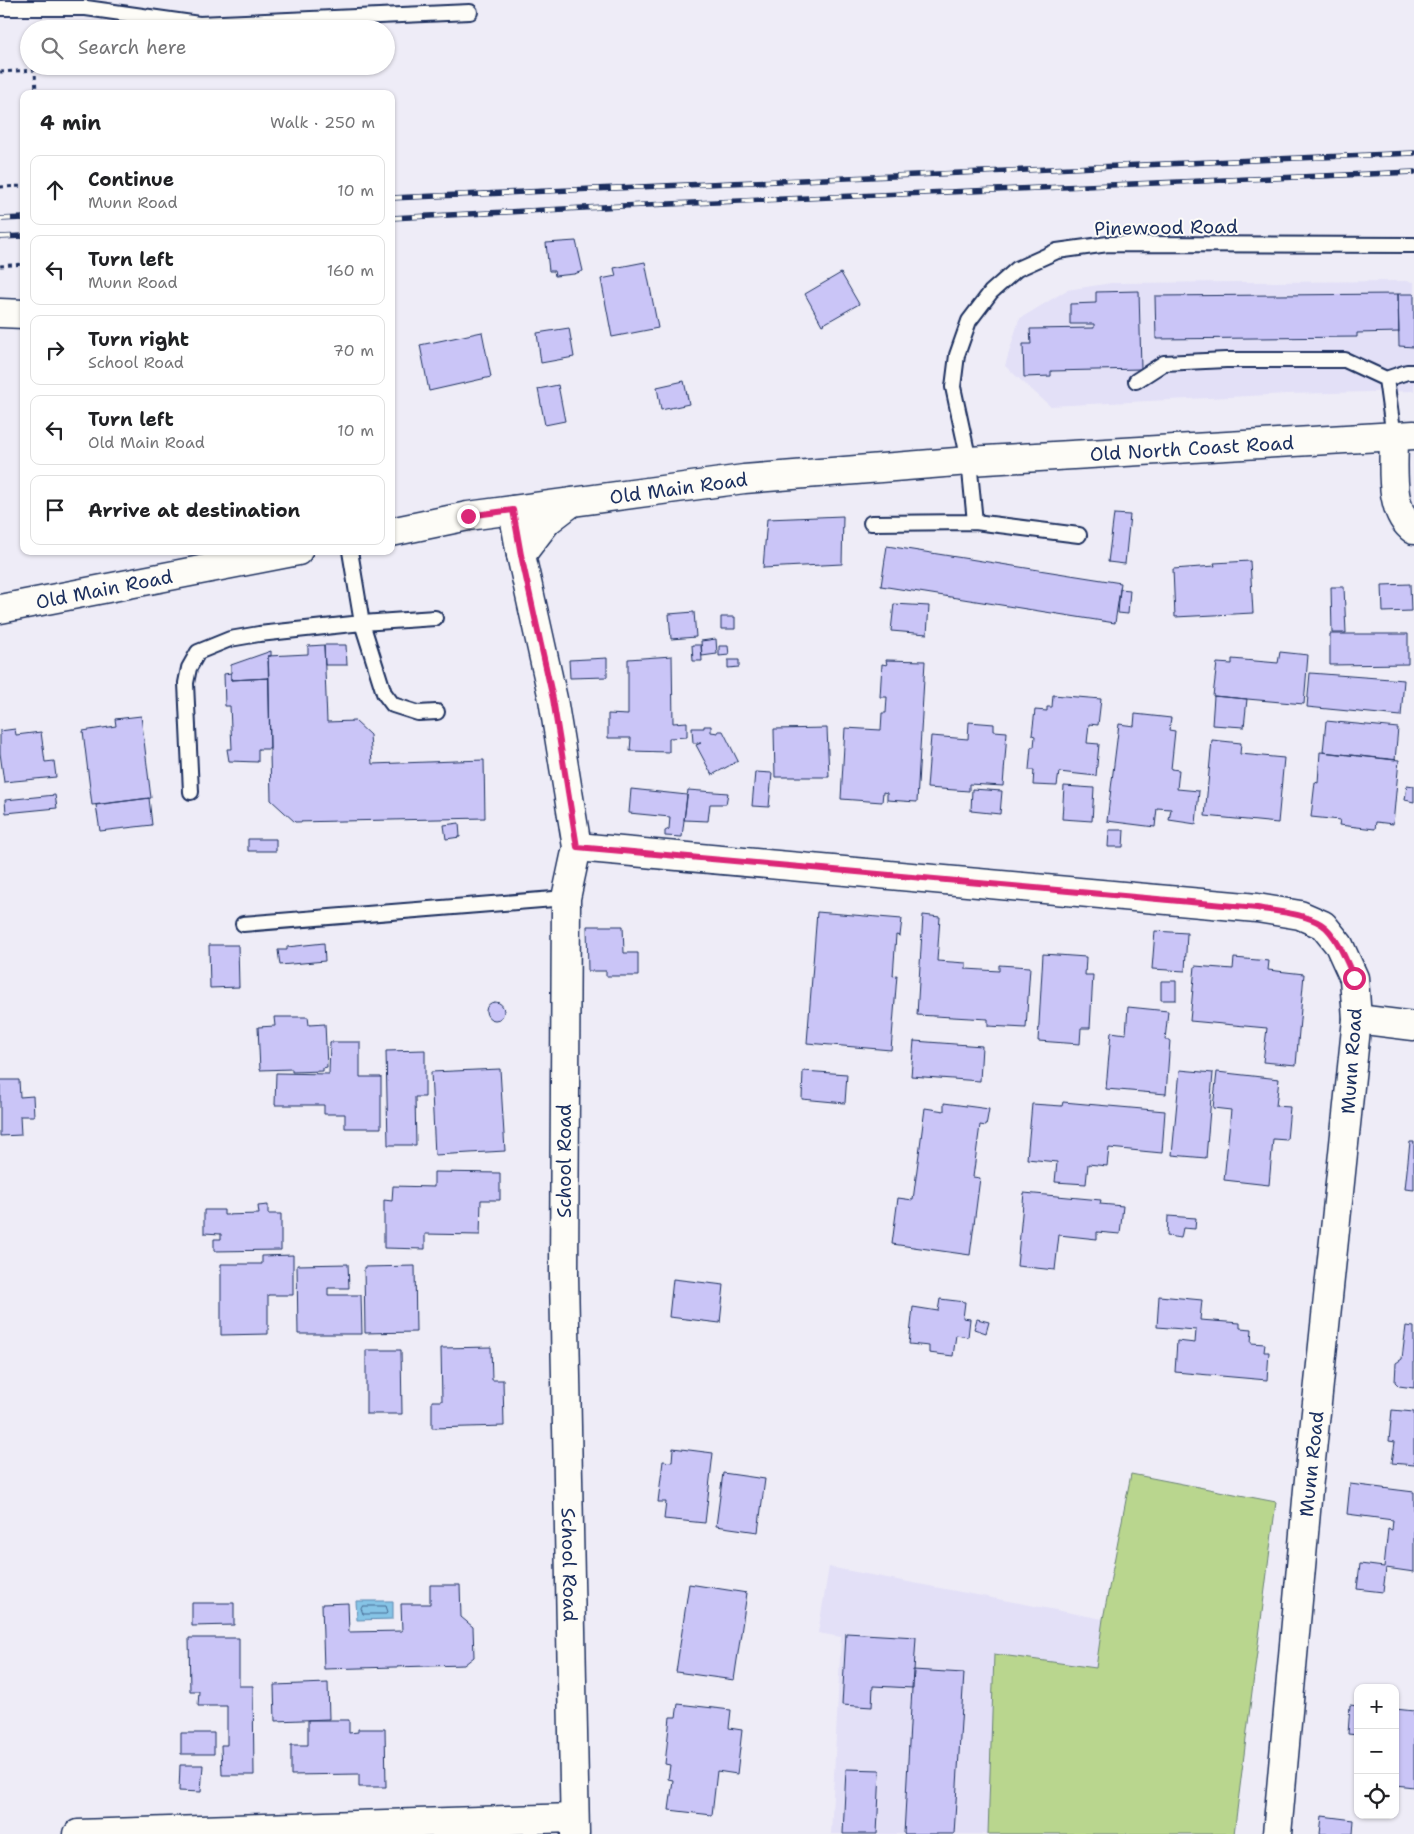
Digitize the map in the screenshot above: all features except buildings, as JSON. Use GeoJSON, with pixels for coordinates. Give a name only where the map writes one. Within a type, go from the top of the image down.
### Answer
{"type":"FeatureCollection","features":[{"type":"Feature","properties":{"kind":"street"},"geometry":{"type":"LineString","coordinates":[[0,313],[20,314]]}},
{"type":"Feature","properties":{"kind":"street","name":"Old North Coast Road"},"geometry":{"type":"LineString","coordinates":[[969,460],[1404,436]]}},
{"type":"Feature","properties":{"kind":"street"},"geometry":{"type":"LineString","coordinates":[[1404,436],[1394,493],[1401,514],[1409,527],[1414,530]]}},
{"type":"Feature","properties":{"kind":"street","name":"Old Main Road"},"geometry":{"type":"LineString","coordinates":[[395,531],[468,516],[744,479],[969,460]]}},
{"type":"Feature","properties":{"kind":"street"},"geometry":{"type":"LineString","coordinates":[[521,555],[547,521],[572,502]]}},
{"type":"Feature","properties":{"kind":"street","name":"School Road"},"geometry":{"type":"LineString","coordinates":[[78,1834],[575,1826],[564,1275],[566,898],[577,847],[553,699],[513,510]]}},
{"type":"Feature","properties":{"kind":"street","name":"Old Main Road"},"geometry":{"type":"LineString","coordinates":[[0,610],[220,559],[259,555]]}},
{"type":"Feature","properties":{"kind":"street","name":"Munn Road"},"geometry":{"type":"LineString","coordinates":[[577,847],[1257,908],[1300,916],[1323,925],[1339,945],[1354,978],[1357,1019],[1308,1489],[1277,1834]]}},
{"type":"Feature","properties":{"kind":"street"},"geometry":{"type":"LineString","coordinates":[[1357,1019],[1414,1026]]}},
{"type":"Feature","properties":{"kind":"lane"},"geometry":{"type":"LineString","coordinates":[[0,8],[86,8],[171,20]]}},
{"type":"Feature","properties":{"kind":"lane"},"geometry":{"type":"LineString","coordinates":[[289,20],[470,12]]}},
{"type":"Feature","properties":{"kind":"lane","name":"Pinewood Road"},"geometry":{"type":"LineString","coordinates":[[976,522],[969,460],[953,387],[957,355],[969,321],[991,292],[1017,269],[1057,251],[1108,244],[1414,245]]}},
{"type":"Feature","properties":{"kind":"lane"},"geometry":{"type":"LineString","coordinates":[[1136,381],[1164,363],[1226,360],[1345,360],[1386,378],[1414,372]]}},
{"type":"Feature","properties":{"kind":"lane"},"geometry":{"type":"LineString","coordinates":[[1386,378],[1404,436]]}},
{"type":"Feature","properties":{"kind":"lane"},"geometry":{"type":"LineString","coordinates":[[871,523],[976,522],[1079,535]]}},
{"type":"Feature","properties":{"kind":"lane"},"geometry":{"type":"LineString","coordinates":[[351,555],[362,623],[384,693],[393,705],[418,713],[437,712]]}},
{"type":"Feature","properties":{"kind":"lane"},"geometry":{"type":"LineString","coordinates":[[191,792],[186,683],[189,668],[198,652],[230,639],[259,634],[362,623],[435,618]]}},
{"type":"Feature","properties":{"kind":"lane"},"geometry":{"type":"LineString","coordinates":[[243,924],[566,898]]}},
{"type":"Feature","properties":{"kind":"path"},"geometry":{"type":"LineString","coordinates":[[0,72],[20,71]]}},
{"type":"Feature","properties":{"kind":"path"},"geometry":{"type":"LineString","coordinates":[[35,75],[36,90]]}},
{"type":"Feature","properties":{"kind":"path"},"geometry":{"type":"LineString","coordinates":[[0,187],[20,186]]}},
{"type":"Feature","properties":{"kind":"path"},"geometry":{"type":"LineString","coordinates":[[0,266],[20,264]]}},
{"type":"Feature","properties":{"kind":"shaded area"},"geometry":{"type":"Polygon","coordinates":[[[1414,282],[1414,391],[1287,394],[1050,406],[1005,366],[1019,319],[1067,290],[1111,283],[1414,282]]]}},
{"type":"Feature","properties":{"kind":"shaded area"},"geometry":{"type":"Polygon","coordinates":[[[1131,1474],[1276,1502],[1234,1834],[831,1834],[841,1637],[818,1633],[829,1567],[1103,1619],[1131,1474]]]}},
{"type":"Feature","properties":{"kind":"green space"},"geometry":{"type":"Polygon","coordinates":[[[1131,1474],[1276,1502],[1234,1834],[988,1834],[994,1654],[1096,1668],[1103,1619],[1131,1474]]]}},
{"type":"Feature","properties":{"kind":"water"},"geometry":{"type":"Polygon","coordinates":[[[356,1601],[393,1601],[393,1619],[357,1620],[356,1601]]]}},
{"type":"Feature","properties":{"kind":"railway"},"geometry":{"type":"LineString","coordinates":[[395,198],[1414,153]]}},
{"type":"Feature","properties":{"kind":"railway"},"geometry":{"type":"LineString","coordinates":[[395,218],[622,206],[1414,172]]}},
{"type":"Feature","properties":{"kind":"railway"},"geometry":{"type":"LineString","coordinates":[[0,219],[20,218]]}},
{"type":"Feature","properties":{"kind":"railway"},"geometry":{"type":"LineString","coordinates":[[0,237],[20,236]]}},
{"type":"Feature","properties":{"kind":"route"},"geometry":{"type":"LineString","coordinates":[[468,516],[513,510],[553,699],[577,847],[1257,908],[1300,916],[1323,925],[1339,945],[1354,978]]}}]}
